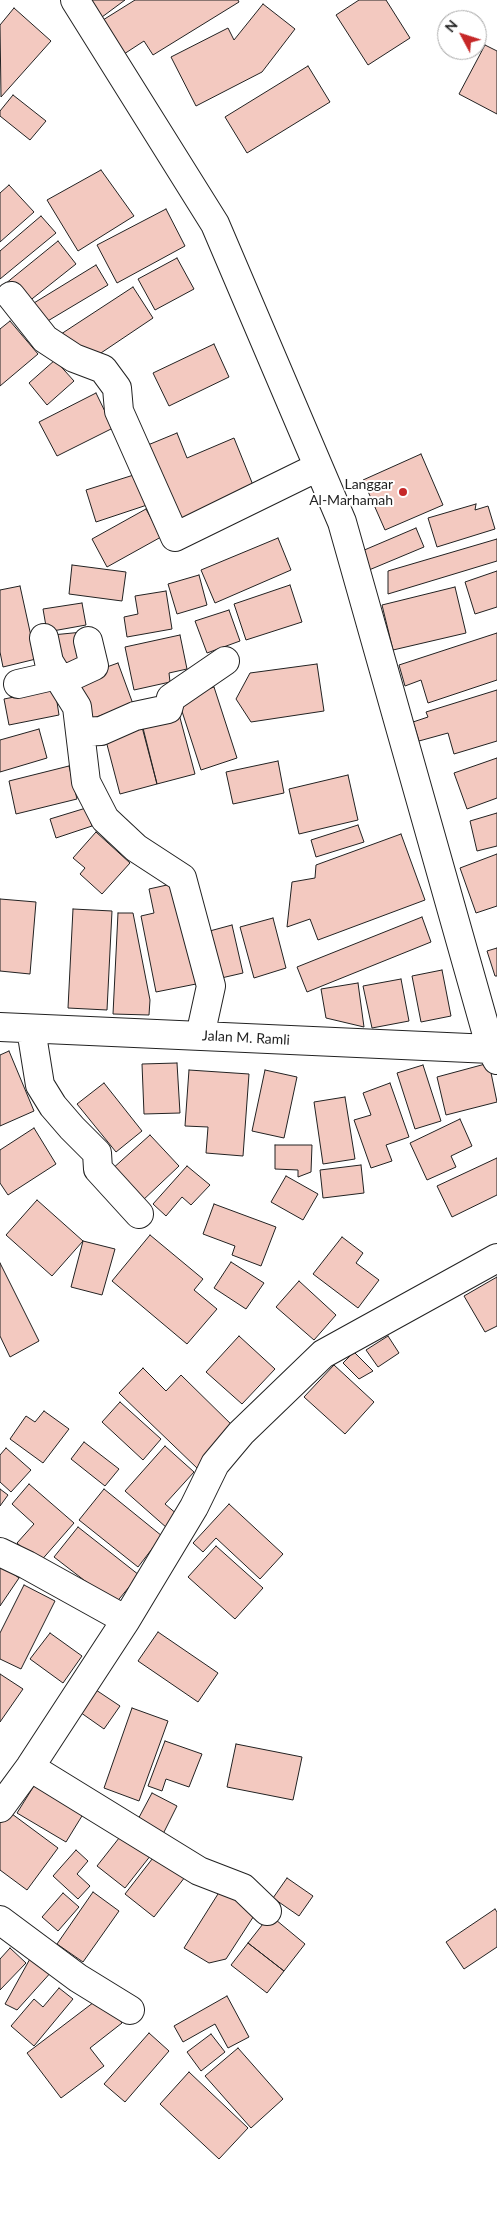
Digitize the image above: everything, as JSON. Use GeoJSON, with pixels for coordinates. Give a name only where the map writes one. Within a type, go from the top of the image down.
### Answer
{"type":"FeatureCollection","features":[{"type":"Feature","properties":{"kind":"street"},"geometry":{"type":"LineString","coordinates":[[75,0],[215,224],[342,522],[494,1054]]}},
{"type":"Feature","properties":{"kind":"street"},"geometry":{"type":"LineString","coordinates":[[11,296],[45,339],[74,358],[103,369],[117,388],[119,411],[175,538],[318,467]]}},
{"type":"Feature","properties":{"kind":"street"},"geometry":{"type":"LineString","coordinates":[[44,638],[49,662],[77,707],[86,782],[105,819],[136,848],[182,878],[211,986],[200,1036]]}},
{"type":"Feature","properties":{"kind":"street"},"geometry":{"type":"LineString","coordinates":[[18,684],[57,675],[68,678],[94,666],[88,641]]}},
{"type":"Feature","properties":{"kind":"street"},"geometry":{"type":"LineString","coordinates":[[80,732],[101,731],[135,716],[168,709],[171,698],[225,661]]}},
{"type":"Feature","properties":{"kind":"street","name":"Jalan M. Ramli"},"geometry":{"type":"LineString","coordinates":[[0,1027],[200,1036],[494,1054]]}},
{"type":"Feature","properties":{"kind":"street"},"geometry":{"type":"LineString","coordinates":[[31,1028],[40,1085],[59,1114],[97,1153],[98,1169],[139,1214]]}},
{"type":"Feature","properties":{"kind":"street"},"geometry":{"type":"LineString","coordinates":[[0,1808],[30,1767],[126,1620],[194,1507],[215,1464],[242,1433],[323,1354],[497,1258]]}},
{"type":"Feature","properties":{"kind":"street"},"geometry":{"type":"LineString","coordinates":[[0,1552],[126,1620]]}},
{"type":"Feature","properties":{"kind":"street"},"geometry":{"type":"LineString","coordinates":[[30,1767],[199,1871],[243,1888],[267,1911]]}},
{"type":"Feature","properties":{"kind":"street"},"geometry":{"type":"LineString","coordinates":[[0,1920],[78,1978],[130,2010]]}},
{"type":"Feature","properties":{"kind":"building"},"geometry":{"type":"Polygon","coordinates":[[[90,0],[125,0],[102,17],[90,0]]]}},
{"type":"Feature","properties":{"kind":"building"},"geometry":{"type":"Polygon","coordinates":[[[135,0],[238,0],[239,2],[153,55],[144,41],[124,54],[103,20],[135,0]]]}},
{"type":"Feature","properties":{"kind":"building"},"geometry":{"type":"Polygon","coordinates":[[[359,0],[386,0],[410,38],[368,65],[336,15],[359,0]]]}},
{"type":"Feature","properties":{"kind":"building"},"geometry":{"type":"Polygon","coordinates":[[[263,4],[295,29],[262,72],[196,106],[171,57],[228,28],[234,40],[263,4]]]}},
{"type":"Feature","properties":{"kind":"building"},"geometry":{"type":"Polygon","coordinates":[[[14,8],[51,41],[1,97],[0,25],[14,8]]]}},
{"type":"Feature","properties":{"kind":"building"},"geometry":{"type":"Polygon","coordinates":[[[487,46],[497,51],[497,114],[459,94],[477,60],[487,60],[487,46]]]}},
{"type":"Feature","properties":{"kind":"building"},"geometry":{"type":"Polygon","coordinates":[[[308,66],[330,102],[247,153],[225,117],[308,66]]]}},
{"type":"Feature","properties":{"kind":"building"},"geometry":{"type":"Polygon","coordinates":[[[13,95],[46,121],[30,140],[0,116],[0,111],[13,95]]]}},
{"type":"Feature","properties":{"kind":"building"},"geometry":{"type":"Polygon","coordinates":[[[101,170],[134,216],[78,251],[47,200],[101,170]]]}},
{"type":"Feature","properties":{"kind":"building"},"geometry":{"type":"Polygon","coordinates":[[[9,185],[34,212],[0,242],[0,193],[9,185]]]}},
{"type":"Feature","properties":{"kind":"building"},"geometry":{"type":"Polygon","coordinates":[[[166,209],[185,246],[117,283],[97,245],[166,209]]]}},
{"type":"Feature","properties":{"kind":"building"},"geometry":{"type":"Polygon","coordinates":[[[41,216],[56,233],[0,279],[0,251],[41,216]]]}},
{"type":"Feature","properties":{"kind":"building"},"geometry":{"type":"Polygon","coordinates":[[[58,241],[76,264],[23,306],[5,284],[58,241]]]}},
{"type":"Feature","properties":{"kind":"building"},"geometry":{"type":"Polygon","coordinates":[[[177,258],[194,289],[155,310],[138,279],[177,258]]]}},
{"type":"Feature","properties":{"kind":"building"},"geometry":{"type":"Polygon","coordinates":[[[96,265],[108,285],[41,325],[29,306],[96,265]]]}},
{"type":"Feature","properties":{"kind":"building"},"geometry":{"type":"Polygon","coordinates":[[[133,287],[153,318],[92,359],[58,336],[133,287]]]}},
{"type":"Feature","properties":{"kind":"building"},"geometry":{"type":"Polygon","coordinates":[[[10,321],[38,354],[0,386],[0,329],[10,321]]]}},
{"type":"Feature","properties":{"kind":"building"},"geometry":{"type":"Polygon","coordinates":[[[214,344],[229,377],[169,406],[153,373],[214,344]]]}},
{"type":"Feature","properties":{"kind":"building"},"geometry":{"type":"Polygon","coordinates":[[[55,360],[74,381],[47,405],[29,383],[55,360]]]}},
{"type":"Feature","properties":{"kind":"building"},"geometry":{"type":"Polygon","coordinates":[[[96,393],[113,428],[57,456],[39,422],[96,393]]]}},
{"type":"Feature","properties":{"kind":"building"},"geometry":{"type":"Polygon","coordinates":[[[177,433],[187,458],[234,438],[255,490],[174,523],[143,447],[177,433]]]}},
{"type":"Feature","properties":{"kind":"building","name":"Langgar Al-Marhamah"},"geometry":{"type":"Polygon","coordinates":[[[421,454],[443,505],[385,530],[363,480],[421,454]]]}},
{"type":"Feature","properties":{"kind":"building"},"geometry":{"type":"Polygon","coordinates":[[[140,473],[150,504],[96,522],[86,490],[140,473]]]}},
{"type":"Feature","properties":{"kind":"building"},"geometry":{"type":"Polygon","coordinates":[[[476,504],[475,510],[488,506],[495,529],[437,547],[428,518],[476,504]]]}},
{"type":"Feature","properties":{"kind":"building"},"geometry":{"type":"Polygon","coordinates":[[[146,509],[161,537],[107,567],[92,539],[146,509]]]}},
{"type":"Feature","properties":{"kind":"building"},"geometry":{"type":"Polygon","coordinates":[[[416,528],[424,547],[369,570],[362,551],[416,528]]]}},
{"type":"Feature","properties":{"kind":"building"},"geometry":{"type":"Polygon","coordinates":[[[278,538],[291,570],[215,603],[201,570],[278,538]]]}},
{"type":"Feature","properties":{"kind":"building"},"geometry":{"type":"Polygon","coordinates":[[[497,539],[497,561],[388,594],[388,571],[497,539]]]}},
{"type":"Feature","properties":{"kind":"building"},"geometry":{"type":"Polygon","coordinates":[[[72,565],[126,572],[122,601],[69,594],[72,565]]]}},
{"type":"Feature","properties":{"kind":"building"},"geometry":{"type":"Polygon","coordinates":[[[497,571],[497,607],[475,614],[465,582],[497,571]]]}},
{"type":"Feature","properties":{"kind":"building"},"geometry":{"type":"Polygon","coordinates":[[[199,575],[207,605],[177,614],[168,584],[199,575]]]}},
{"type":"Feature","properties":{"kind":"building"},"geometry":{"type":"Polygon","coordinates":[[[290,585],[302,622],[246,640],[234,604],[290,585]]]}},
{"type":"Feature","properties":{"kind":"building"},"geometry":{"type":"Polygon","coordinates":[[[20,586],[36,659],[3,667],[0,652],[0,590],[20,586]]]}},
{"type":"Feature","properties":{"kind":"building"},"geometry":{"type":"Polygon","coordinates":[[[455,587],[466,633],[393,650],[382,605],[455,587]]]}},
{"type":"Feature","properties":{"kind":"building"},"geometry":{"type":"Polygon","coordinates":[[[166,591],[172,629],[127,637],[124,617],[138,614],[135,596],[166,591]]]}},
{"type":"Feature","properties":{"kind":"building"},"geometry":{"type":"Polygon","coordinates":[[[82,603],[86,625],[47,632],[43,609],[82,603]]]}},
{"type":"Feature","properties":{"kind":"building"},"geometry":{"type":"Polygon","coordinates":[[[229,610],[240,641],[207,653],[195,621],[229,610]]]}},
{"type":"Feature","properties":{"kind":"building"},"geometry":{"type":"Polygon","coordinates":[[[83,632],[86,661],[55,664],[52,635],[83,632]]]}},
{"type":"Feature","properties":{"kind":"building"},"geometry":{"type":"Polygon","coordinates":[[[497,633],[497,680],[428,703],[421,680],[405,686],[399,665],[497,633]]]}},
{"type":"Feature","properties":{"kind":"building"},"geometry":{"type":"Polygon","coordinates":[[[180,635],[187,669],[169,673],[170,682],[134,690],[125,647],[180,635]]]}},
{"type":"Feature","properties":{"kind":"building"},"geometry":{"type":"Polygon","coordinates":[[[118,663],[133,704],[91,719],[76,678],[118,663]]]}},
{"type":"Feature","properties":{"kind":"building"},"geometry":{"type":"Polygon","coordinates":[[[317,664],[324,711],[251,722],[236,699],[250,673],[317,664]]]}},
{"type":"Feature","properties":{"kind":"building"},"geometry":{"type":"Polygon","coordinates":[[[214,687],[237,758],[201,770],[178,699],[214,687]]]}},
{"type":"Feature","properties":{"kind":"building"},"geometry":{"type":"Polygon","coordinates":[[[55,689],[59,715],[9,725],[4,699],[55,689]]]}},
{"type":"Feature","properties":{"kind":"building"},"geometry":{"type":"Polygon","coordinates":[[[497,690],[497,741],[454,754],[448,733],[419,741],[413,722],[428,717],[426,712],[497,690]]]}},
{"type":"Feature","properties":{"kind":"building"},"geometry":{"type":"Polygon","coordinates":[[[179,714],[195,774],[157,784],[142,724],[179,714]]]}},
{"type":"Feature","properties":{"kind":"building"},"geometry":{"type":"Polygon","coordinates":[[[142,727],[157,784],[120,794],[105,737],[142,727]]]}},
{"type":"Feature","properties":{"kind":"building"},"geometry":{"type":"Polygon","coordinates":[[[39,729],[47,758],[0,772],[0,740],[39,729]]]}},
{"type":"Feature","properties":{"kind":"building"},"geometry":{"type":"Polygon","coordinates":[[[497,758],[497,798],[467,809],[454,773],[497,758]]]}},
{"type":"Feature","properties":{"kind":"building"},"geometry":{"type":"Polygon","coordinates":[[[278,761],[284,793],[233,804],[226,772],[278,761]]]}},
{"type":"Feature","properties":{"kind":"building"},"geometry":{"type":"Polygon","coordinates":[[[69,766],[77,799],[16,814],[9,781],[69,766]]]}},
{"type":"Feature","properties":{"kind":"building"},"geometry":{"type":"Polygon","coordinates":[[[348,775],[358,820],[299,834],[289,789],[348,775]]]}},
{"type":"Feature","properties":{"kind":"building"},"geometry":{"type":"Polygon","coordinates":[[[86,808],[92,826],[56,838],[50,819],[86,808]]]}},
{"type":"Feature","properties":{"kind":"building"},"geometry":{"type":"Polygon","coordinates":[[[497,813],[497,846],[477,851],[470,821],[497,813]]]}},
{"type":"Feature","properties":{"kind":"building"},"geometry":{"type":"Polygon","coordinates":[[[358,825],[364,842],[316,857],[311,840],[358,825]]]}},
{"type":"Feature","properties":{"kind":"building"},"geometry":{"type":"Polygon","coordinates":[[[96,832],[130,863],[102,894],[80,874],[85,868],[73,858],[96,832]]]}},
{"type":"Feature","properties":{"kind":"building"},"geometry":{"type":"Polygon","coordinates":[[[401,834],[425,900],[318,940],[310,919],[287,927],[292,882],[315,878],[316,865],[401,834]]]}},
{"type":"Feature","properties":{"kind":"building"},"geometry":{"type":"Polygon","coordinates":[[[497,854],[497,906],[476,913],[460,868],[497,854]]]}},
{"type":"Feature","properties":{"kind":"building"},"geometry":{"type":"Polygon","coordinates":[[[176,883],[196,984],[156,992],[141,916],[154,913],[149,889],[176,883]]]}},
{"type":"Feature","properties":{"kind":"building"},"geometry":{"type":"Polygon","coordinates":[[[0,899],[36,902],[30,974],[0,971],[0,899]]]}},
{"type":"Feature","properties":{"kind":"building"},"geometry":{"type":"Polygon","coordinates":[[[73,909],[112,911],[107,1010],[68,1008],[73,909]]]}},
{"type":"Feature","properties":{"kind":"building"},"geometry":{"type":"Polygon","coordinates":[[[118,913],[133,913],[150,1000],[149,1015],[113,1014],[118,913]]]}},
{"type":"Feature","properties":{"kind":"building"},"geometry":{"type":"Polygon","coordinates":[[[422,917],[431,942],[307,992],[297,967],[422,917]]]}},
{"type":"Feature","properties":{"kind":"building"},"geometry":{"type":"Polygon","coordinates":[[[273,918],[286,968],[254,978],[240,927],[273,918]]]}},
{"type":"Feature","properties":{"kind":"building"},"geometry":{"type":"Polygon","coordinates":[[[232,925],[243,973],[217,979],[206,932],[232,925]]]}},
{"type":"Feature","properties":{"kind":"building"},"geometry":{"type":"Polygon","coordinates":[[[497,948],[497,976],[495,976],[487,951],[497,948]]]}},
{"type":"Feature","properties":{"kind":"building"},"geometry":{"type":"Polygon","coordinates":[[[442,970],[451,1016],[421,1022],[412,976],[442,970]]]}},
{"type":"Feature","properties":{"kind":"building"},"geometry":{"type":"Polygon","coordinates":[[[401,979],[409,1021],[372,1028],[363,986],[401,979]]]}},
{"type":"Feature","properties":{"kind":"building"},"geometry":{"type":"Polygon","coordinates":[[[358,983],[364,1027],[326,1018],[321,989],[358,983]]]}},
{"type":"Feature","properties":{"kind":"building"},"geometry":{"type":"Polygon","coordinates":[[[9,1051],[34,1111],[0,1126],[0,1055],[9,1051]]]}},
{"type":"Feature","properties":{"kind":"building"},"geometry":{"type":"Polygon","coordinates":[[[177,1063],[180,1113],[144,1114],[142,1064],[177,1063]]]}},
{"type":"Feature","properties":{"kind":"building"},"geometry":{"type":"Polygon","coordinates":[[[489,1063],[497,1102],[446,1115],[437,1077],[489,1063]]]}},
{"type":"Feature","properties":{"kind":"building"},"geometry":{"type":"Polygon","coordinates":[[[423,1065],[441,1121],[415,1129],[397,1073],[423,1065]]]}},
{"type":"Feature","properties":{"kind":"building"},"geometry":{"type":"Polygon","coordinates":[[[189,1070],[249,1074],[243,1156],[206,1153],[208,1127],[185,1126],[189,1070]]]}},
{"type":"Feature","properties":{"kind":"building"},"geometry":{"type":"Polygon","coordinates":[[[265,1070],[297,1077],[284,1138],[252,1131],[265,1070]]]}},
{"type":"Feature","properties":{"kind":"building"},"geometry":{"type":"Polygon","coordinates":[[[104,1083],[142,1131],[116,1152],[77,1104],[104,1083]]]}},
{"type":"Feature","properties":{"kind":"building"},"geometry":{"type":"Polygon","coordinates":[[[390,1083],[409,1137],[386,1145],[392,1161],[371,1168],[354,1120],[371,1115],[363,1093],[390,1083]]]}},
{"type":"Feature","properties":{"kind":"building"},"geometry":{"type":"Polygon","coordinates":[[[345,1097],[355,1159],[323,1164],[314,1102],[345,1097]]]}},
{"type":"Feature","properties":{"kind":"building"},"geometry":{"type":"Polygon","coordinates":[[[460,1119],[472,1146],[451,1156],[456,1167],[427,1180],[410,1143],[460,1119]]]}},
{"type":"Feature","properties":{"kind":"building"},"geometry":{"type":"Polygon","coordinates":[[[34,1128],[56,1164],[8,1195],[0,1183],[0,1150],[34,1128]]]}},
{"type":"Feature","properties":{"kind":"building"},"geometry":{"type":"Polygon","coordinates":[[[150,1135],[179,1166],[141,1202],[111,1170],[150,1135]]]}},
{"type":"Feature","properties":{"kind":"building"},"geometry":{"type":"Polygon","coordinates":[[[275,1145],[312,1145],[311,1172],[298,1177],[298,1170],[275,1169],[275,1145]]]}},
{"type":"Feature","properties":{"kind":"building"},"geometry":{"type":"Polygon","coordinates":[[[497,1158],[497,1195],[452,1217],[437,1186],[497,1158]]]}},
{"type":"Feature","properties":{"kind":"building"},"geometry":{"type":"Polygon","coordinates":[[[361,1165],[364,1193],[323,1198],[320,1170],[361,1165]]]}},
{"type":"Feature","properties":{"kind":"building"},"geometry":{"type":"Polygon","coordinates":[[[187,1166],[210,1185],[191,1205],[182,1197],[166,1216],[153,1204],[187,1166]]]}},
{"type":"Feature","properties":{"kind":"building"},"geometry":{"type":"Polygon","coordinates":[[[286,1176],[318,1194],[303,1220],[271,1202],[286,1176]]]}},
{"type":"Feature","properties":{"kind":"building"},"geometry":{"type":"Polygon","coordinates":[[[37,1200],[83,1241],[52,1276],[6,1235],[37,1200]]]}},
{"type":"Feature","properties":{"kind":"building"},"geometry":{"type":"Polygon","coordinates":[[[214,1204],[276,1227],[261,1266],[232,1255],[235,1246],[203,1234],[214,1204]]]}},
{"type":"Feature","properties":{"kind":"building"},"geometry":{"type":"Polygon","coordinates":[[[150,1235],[203,1279],[194,1290],[217,1309],[187,1344],[112,1281],[150,1235]]]}},
{"type":"Feature","properties":{"kind":"building"},"geometry":{"type":"Polygon","coordinates":[[[342,1237],[363,1253],[356,1263],[379,1280],[358,1308],[313,1274],[342,1237]]]}},
{"type":"Feature","properties":{"kind":"building"},"geometry":{"type":"Polygon","coordinates":[[[83,1241],[115,1249],[102,1295],[71,1287],[83,1241]]]}},
{"type":"Feature","properties":{"kind":"building"},"geometry":{"type":"Polygon","coordinates":[[[231,1262],[264,1283],[246,1309],[214,1288],[231,1262]]]}},
{"type":"Feature","properties":{"kind":"building"},"geometry":{"type":"Polygon","coordinates":[[[0,1263],[39,1341],[10,1357],[0,1336],[0,1263]]]}},
{"type":"Feature","properties":{"kind":"building"},"geometry":{"type":"Polygon","coordinates":[[[497,1277],[497,1326],[485,1332],[464,1296],[497,1277]]]}},
{"type":"Feature","properties":{"kind":"building"},"geometry":{"type":"Polygon","coordinates":[[[299,1281],[336,1315],[314,1340],[276,1307],[299,1281]]]}},
{"type":"Feature","properties":{"kind":"building"},"geometry":{"type":"Polygon","coordinates":[[[239,1336],[275,1369],[242,1404],[206,1372],[239,1336]]]}},
{"type":"Feature","properties":{"kind":"building"},"geometry":{"type":"Polygon","coordinates":[[[388,1336],[399,1353],[378,1367],[366,1350],[388,1336]]]}},
{"type":"Feature","properties":{"kind":"building"},"geometry":{"type":"Polygon","coordinates":[[[354,1352],[373,1371],[359,1379],[343,1363],[354,1352]]]}},
{"type":"Feature","properties":{"kind":"building"},"geometry":{"type":"Polygon","coordinates":[[[334,1365],[374,1402],[345,1434],[304,1397],[334,1365]]]}},
{"type":"Feature","properties":{"kind":"building"},"geometry":{"type":"Polygon","coordinates":[[[143,1368],[166,1391],[181,1375],[236,1429],[198,1469],[119,1393],[143,1368]]]}},
{"type":"Feature","properties":{"kind":"building"},"geometry":{"type":"Polygon","coordinates":[[[120,1402],[161,1439],[143,1460],[102,1422],[120,1402]]]}},
{"type":"Feature","properties":{"kind":"building"},"geometry":{"type":"Polygon","coordinates":[[[44,1411],[69,1429],[43,1463],[10,1439],[26,1416],[35,1422],[44,1411]]]}},
{"type":"Feature","properties":{"kind":"building"},"geometry":{"type":"Polygon","coordinates":[[[84,1442],[119,1469],[105,1486],[71,1459],[84,1442]]]}},
{"type":"Feature","properties":{"kind":"building"},"geometry":{"type":"Polygon","coordinates":[[[165,1446],[194,1472],[165,1504],[178,1515],[167,1528],[125,1491],[165,1446]]]}},
{"type":"Feature","properties":{"kind":"building"},"geometry":{"type":"Polygon","coordinates":[[[6,1448],[31,1470],[11,1492],[0,1482],[0,1455],[6,1448]]]}},
{"type":"Feature","properties":{"kind":"building"},"geometry":{"type":"Polygon","coordinates":[[[29,1484],[74,1523],[39,1563],[17,1543],[34,1524],[12,1504],[29,1484]]]}},
{"type":"Feature","properties":{"kind":"building"},"geometry":{"type":"Polygon","coordinates":[[[0,1489],[8,1495],[0,1506],[0,1489]]]}},
{"type":"Feature","properties":{"kind":"building"},"geometry":{"type":"Polygon","coordinates":[[[104,1489],[162,1536],[138,1567],[79,1520],[104,1489]]]}},
{"type":"Feature","properties":{"kind":"building"},"geometry":{"type":"Polygon","coordinates":[[[229,1504],[283,1554],[260,1579],[216,1538],[203,1552],[193,1543],[229,1504]]]}},
{"type":"Feature","properties":{"kind":"building"},"geometry":{"type":"Polygon","coordinates":[[[78,1527],[139,1575],[115,1604],[54,1557],[78,1527]]]}},
{"type":"Feature","properties":{"kind":"building"},"geometry":{"type":"Polygon","coordinates":[[[216,1546],[263,1588],[235,1619],[188,1577],[216,1546]]]}},
{"type":"Feature","properties":{"kind":"building"},"geometry":{"type":"Polygon","coordinates":[[[0,1564],[19,1578],[0,1606],[0,1564]]]}},
{"type":"Feature","properties":{"kind":"building"},"geometry":{"type":"Polygon","coordinates":[[[24,1585],[55,1601],[21,1669],[0,1659],[0,1633],[24,1585]]]}},
{"type":"Feature","properties":{"kind":"building"},"geometry":{"type":"Polygon","coordinates":[[[158,1632],[218,1673],[198,1702],[138,1661],[158,1632]]]}},
{"type":"Feature","properties":{"kind":"building"},"geometry":{"type":"Polygon","coordinates":[[[50,1633],[82,1656],[63,1683],[30,1659],[50,1633]]]}},
{"type":"Feature","properties":{"kind":"building"},"geometry":{"type":"Polygon","coordinates":[[[0,1674],[23,1689],[0,1722],[0,1674]]]}},
{"type":"Feature","properties":{"kind":"building"},"geometry":{"type":"Polygon","coordinates":[[[93,1688],[120,1706],[104,1729],[77,1710],[93,1688]]]}},
{"type":"Feature","properties":{"kind":"building"},"geometry":{"type":"Polygon","coordinates":[[[132,1708],[168,1721],[139,1801],[104,1788],[132,1708]]]}},
{"type":"Feature","properties":{"kind":"building"},"geometry":{"type":"Polygon","coordinates":[[[165,1741],[202,1754],[189,1787],[166,1779],[162,1791],[148,1786],[165,1741]]]}},
{"type":"Feature","properties":{"kind":"building"},"geometry":{"type":"Polygon","coordinates":[[[236,1744],[302,1757],[293,1800],[227,1787],[236,1744]]]}},
{"type":"Feature","properties":{"kind":"building"},"geometry":{"type":"Polygon","coordinates":[[[37,1781],[85,1811],[66,1842],[17,1813],[37,1781]]]}},
{"type":"Feature","properties":{"kind":"building"},"geometry":{"type":"Polygon","coordinates":[[[152,1793],[177,1806],[161,1838],[135,1825],[152,1793]]]}},
{"type":"Feature","properties":{"kind":"building"},"geometry":{"type":"Polygon","coordinates":[[[8,1811],[58,1848],[27,1890],[0,1870],[0,1822],[8,1811]]]}},
{"type":"Feature","properties":{"kind":"building"},"geometry":{"type":"Polygon","coordinates":[[[123,1833],[151,1855],[125,1888],[97,1866],[123,1833]]]}},
{"type":"Feature","properties":{"kind":"building"},"geometry":{"type":"Polygon","coordinates":[[[76,1850],[88,1861],[77,1874],[90,1886],[78,1899],[53,1876],[76,1850]]]}},
{"type":"Feature","properties":{"kind":"building"},"geometry":{"type":"Polygon","coordinates":[[[156,1854],[185,1877],[154,1917],[125,1894],[156,1854]]]}},
{"type":"Feature","properties":{"kind":"building"},"geometry":{"type":"Polygon","coordinates":[[[287,1878],[313,1896],[299,1916],[273,1898],[287,1878]]]}},
{"type":"Feature","properties":{"kind":"building"},"geometry":{"type":"Polygon","coordinates":[[[223,1886],[259,1908],[226,1959],[209,1963],[184,1948],[223,1886]]]}},
{"type":"Feature","properties":{"kind":"building"},"geometry":{"type":"Polygon","coordinates":[[[93,1892],[119,1911],[83,1962],[57,1944],[93,1892]]]}},
{"type":"Feature","properties":{"kind":"building"},"geometry":{"type":"Polygon","coordinates":[[[63,1893],[79,1907],[58,1931],[42,1917],[63,1893]]]}},
{"type":"Feature","properties":{"kind":"building"},"geometry":{"type":"Polygon","coordinates":[[[495,1909],[497,1912],[497,1947],[464,1969],[446,1942],[495,1909]]]}},
{"type":"Feature","properties":{"kind":"building"},"geometry":{"type":"Polygon","coordinates":[[[270,1915],[305,1944],[284,1971],[248,1943],[270,1915]]]}},
{"type":"Feature","properties":{"kind":"building"},"geometry":{"type":"Polygon","coordinates":[[[248,1943],[284,1971],[267,1993],[231,1965],[248,1943]]]}},
{"type":"Feature","properties":{"kind":"building"},"geometry":{"type":"Polygon","coordinates":[[[10,1948],[26,1963],[0,1990],[0,1959],[10,1948]]]}},
{"type":"Feature","properties":{"kind":"building"},"geometry":{"type":"Polygon","coordinates":[[[31,1957],[53,1970],[17,2010],[5,2004],[31,1957]]]}},
{"type":"Feature","properties":{"kind":"building"},"geometry":{"type":"Polygon","coordinates":[[[59,1988],[73,1999],[34,2046],[11,2026],[34,1999],[43,2007],[59,1988]]]}},
{"type":"Feature","properties":{"kind":"building"},"geometry":{"type":"Polygon","coordinates":[[[102,1996],[122,2023],[90,2048],[104,2066],[61,2098],[27,2053],[102,1996]]]}},
{"type":"Feature","properties":{"kind":"building"},"geometry":{"type":"Polygon","coordinates":[[[227,1996],[249,2037],[228,2048],[215,2024],[183,2042],[174,2026],[227,1996]]]}},
{"type":"Feature","properties":{"kind":"building"},"geometry":{"type":"Polygon","coordinates":[[[149,2033],[169,2051],[125,2102],[104,2084],[149,2033]]]}},
{"type":"Feature","properties":{"kind":"building"},"geometry":{"type":"Polygon","coordinates":[[[211,2034],[225,2052],[201,2071],[187,2052],[211,2034]]]}},
{"type":"Feature","properties":{"kind":"building"},"geometry":{"type":"Polygon","coordinates":[[[238,2048],[283,2099],[251,2128],[205,2076],[238,2048]]]}},
{"type":"Feature","properties":{"kind":"building"},"geometry":{"type":"Polygon","coordinates":[[[189,2072],[248,2128],[219,2159],[160,2104],[189,2072]]]}},
{"type":"Feature","properties":{"kind":"place","name":"Langgar Al-Marhamah"},"geometry":{"type":"Point","coordinates":[403,492]}}]}
